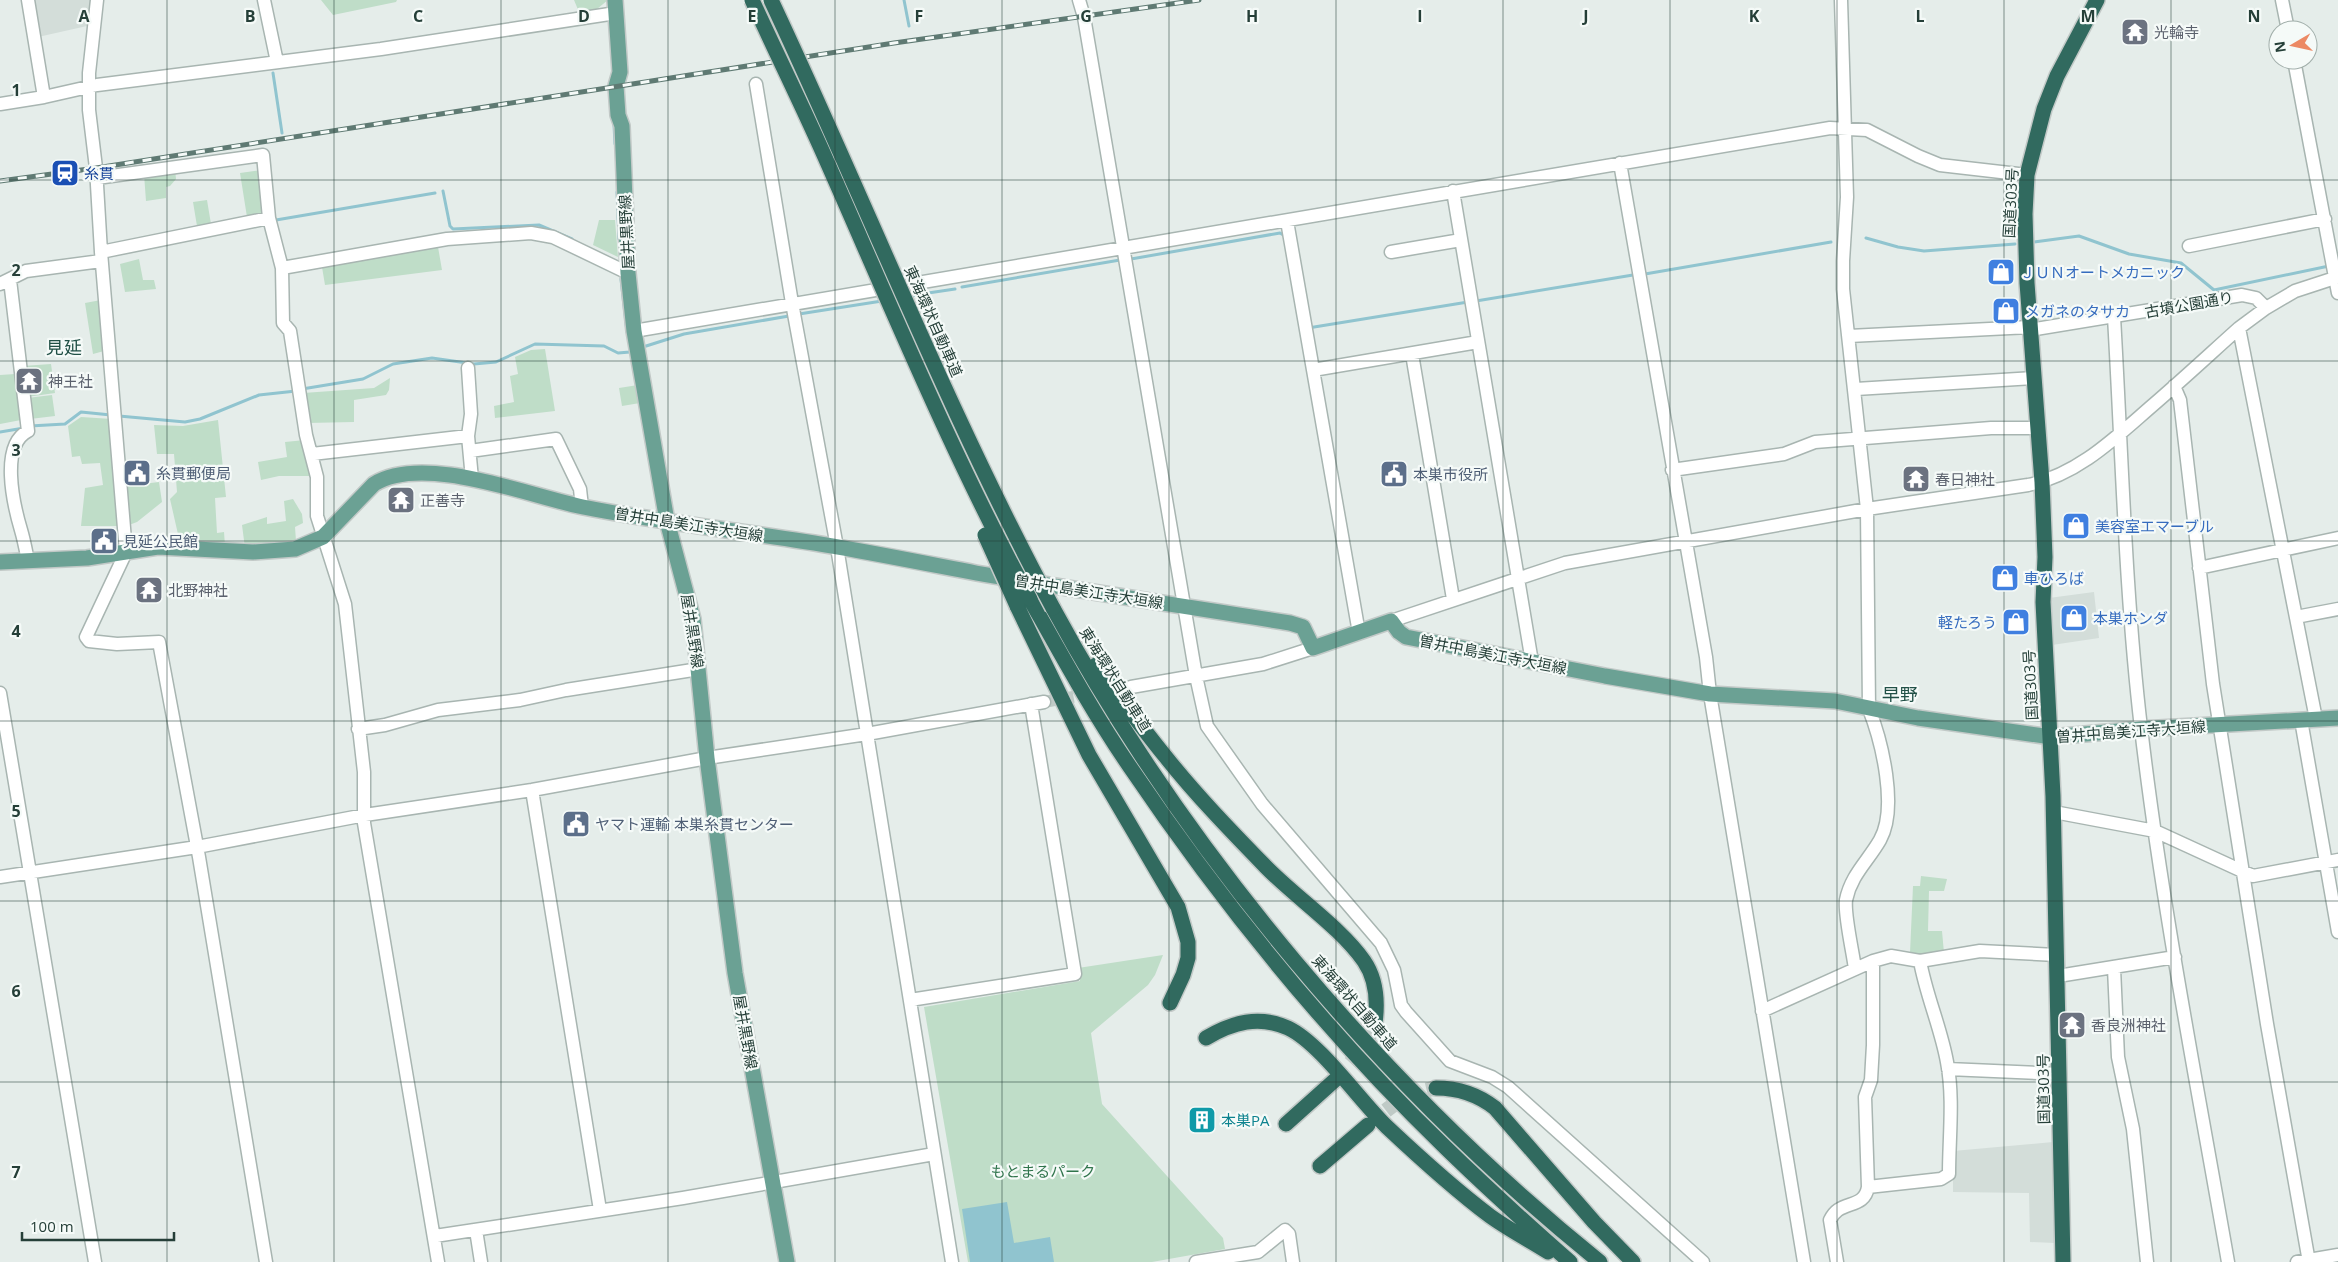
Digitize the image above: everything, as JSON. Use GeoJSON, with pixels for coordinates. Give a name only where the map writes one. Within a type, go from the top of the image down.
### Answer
{"type":"FeatureCollection","features":[{"type":"Feature","properties":{"kind":"highway"},"geometry":{"type":"LineString","coordinates":[[752,0],[828,163],[953,449],[992,529],[1089,756],[1178,907],[1186,933],[1188,958],[1183,975],[1170,1003]]}},
{"type":"Feature","properties":{"kind":"highway","name":"東海環状自動車道"},"geometry":{"type":"LineString","coordinates":[[772,0],[985,477],[1053,608],[1120,721],[1172,800],[1224,870],[1331,1004],[1395,1073],[1462,1139],[1529,1202],[1600,1262]]}},
{"type":"Feature","properties":{"kind":"highway","name":"国道303号"},"geometry":{"type":"LineString","coordinates":[[2063,1262],[2054,812],[2043,602],[2042,482],[2030,328],[2025,230],[2028,176],[2038,127],[2050,92],[2097,0]]}},
{"type":"Feature","properties":{"kind":"highway"},"geometry":{"type":"LineString","coordinates":[[1024,603],[1083,692],[1128,765],[1187,850],[1247,928],[1313,1007],[1386,1087],[1445,1148],[1570,1262]]}},
{"type":"Feature","properties":{"kind":"highway"},"geometry":{"type":"LineString","coordinates":[[1053,608],[1191,787],[1267,868],[1356,952],[1370,972],[1374,984],[1377,998],[1375,1023]]}},
{"type":"Feature","properties":{"kind":"highway"},"geometry":{"type":"LineString","coordinates":[[1206,1038],[1231,1025],[1246,1021],[1260,1020],[1290,1029],[1320,1053],[1358,1096],[1420,1158],[1492,1217],[1564,1262]]}},
{"type":"Feature","properties":{"kind":"highway"},"geometry":{"type":"LineString","coordinates":[[1286,1124],[1335,1080]]}},
{"type":"Feature","properties":{"kind":"highway"},"geometry":{"type":"LineString","coordinates":[[1436,1088],[1465,1092],[1481,1097],[1495,1108],[1594,1222],[1633,1262]]}},
{"type":"Feature","properties":{"kind":"highway"},"geometry":{"type":"LineString","coordinates":[[1320,1166],[1368,1125]]}},
{"type":"Feature","properties":{"kind":"main road","name":"屋井黒野線"},"geometry":{"type":"LineString","coordinates":[[616,6],[620,72],[616,86],[617,105],[622,126],[628,273],[634,331],[667,521],[675,556],[691,604],[707,758],[735,972],[787,1262]]}},
{"type":"Feature","properties":{"kind":"main road","name":"曽井中島美江寺大垣線"},"geometry":{"type":"LineString","coordinates":[[323,538],[374,484],[384,478],[403,473],[419,473],[472,479],[582,506],[667,521],[837,546],[978,573],[1290,623],[1303,627],[1313,648]]}},
{"type":"Feature","properties":{"kind":"main road"},"geometry":{"type":"LineString","coordinates":[[0,562],[86,558],[158,547],[253,552],[295,549],[323,538]]}},
{"type":"Feature","properties":{"kind":"main road","name":"曽井中島美江寺大垣線"},"geometry":{"type":"LineString","coordinates":[[1391,621],[1398,632],[1406,637],[1710,694],[1809,698],[1835,701],[1918,718],[2051,737],[2141,729],[2338,718]]}},
{"type":"Feature","properties":{"kind":"main road"},"geometry":{"type":"LineString","coordinates":[[1313,648],[1391,621]]}},
{"type":"Feature","properties":{"kind":"street"},"geometry":{"type":"LineString","coordinates":[[28,0],[44,97]]}},
{"type":"Feature","properties":{"kind":"street"},"geometry":{"type":"LineString","coordinates":[[98,0],[88,88],[97,178],[101,256],[126,552],[109,583],[86,637],[89,642],[117,644],[159,642],[197,847],[266,1262]]}},
{"type":"Feature","properties":{"kind":"street"},"geometry":{"type":"LineString","coordinates":[[264,0],[277,62]]}},
{"type":"Feature","properties":{"kind":"street"},"geometry":{"type":"LineString","coordinates":[[1079,0],[1084,17],[1085,34],[1124,247],[1196,676],[1207,726],[1262,804],[1381,943],[1394,970],[1402,1005],[1406,1012],[1450,1061],[1492,1077],[1508,1087],[1703,1262]]}},
{"type":"Feature","properties":{"kind":"street"},"geometry":{"type":"LineString","coordinates":[[1841,0],[1847,197],[1843,280],[1856,388],[1867,509],[1869,709],[1880,737],[1888,811],[1881,839],[1853,878],[1846,902],[1855,968]]}},
{"type":"Feature","properties":{"kind":"street"},"geometry":{"type":"LineString","coordinates":[[2282,0],[2286,20]]}},
{"type":"Feature","properties":{"kind":"street"},"geometry":{"type":"LineString","coordinates":[[0,104],[88,88],[381,49],[616,6]]}},
{"type":"Feature","properties":{"kind":"street"},"geometry":{"type":"LineString","coordinates":[[2296,70],[2338,293]]}},
{"type":"Feature","properties":{"kind":"street"},"geometry":{"type":"LineString","coordinates":[[756,84],[792,303],[837,546],[952,1262]]}},
{"type":"Feature","properties":{"kind":"street"},"geometry":{"type":"LineString","coordinates":[[634,331],[1830,128],[1858,128],[1875,133],[1918,156],[1940,165],[2028,176]]}},
{"type":"Feature","properties":{"kind":"street"},"geometry":{"type":"LineString","coordinates":[[97,178],[263,155],[268,218],[282,268],[283,322],[290,331],[306,435],[318,477],[317,516],[345,604],[364,772],[364,823],[438,1262]]}},
{"type":"Feature","properties":{"kind":"street"},"geometry":{"type":"LineString","coordinates":[[1620,163],[1684,540],[1706,657],[1710,694],[1804,1262]]}},
{"type":"Feature","properties":{"kind":"street"},"geometry":{"type":"LineString","coordinates":[[1453,191],[1532,662]]}},
{"type":"Feature","properties":{"kind":"street"},"geometry":{"type":"LineString","coordinates":[[28,561],[22,532],[9,490],[7,472],[9,454],[14,441],[27,427],[5,282],[26,271],[268,218]]}},
{"type":"Feature","properties":{"kind":"street"},"geometry":{"type":"LineString","coordinates":[[2189,246],[2325,219]]}},
{"type":"Feature","properties":{"kind":"street"},"geometry":{"type":"LineString","coordinates":[[1287,221],[1358,633]]}},
{"type":"Feature","properties":{"kind":"street"},"geometry":{"type":"LineString","coordinates":[[282,268],[447,239],[531,233],[553,237],[628,273]]}},
{"type":"Feature","properties":{"kind":"street"},"geometry":{"type":"LineString","coordinates":[[1391,252],[1461,240]]}},
{"type":"Feature","properties":{"kind":"street"},"geometry":{"type":"LineString","coordinates":[[1391,621],[1519,577],[1591,557],[1867,509],[2042,482],[2070,470],[2121,432],[2239,328],[2266,308],[2335,272]]}},
{"type":"Feature","properties":{"kind":"street","name":"古墳公園通り"},"geometry":{"type":"LineString","coordinates":[[1849,336],[2030,328],[2114,317],[2242,295],[2256,298],[2266,308]]}},
{"type":"Feature","properties":{"kind":"street"},"geometry":{"type":"LineString","coordinates":[[2114,317],[2132,642],[2141,729],[2175,957],[2228,1262]]}},
{"type":"Feature","properties":{"kind":"street"},"geometry":{"type":"LineString","coordinates":[[2239,328],[2296,617],[2309,720],[2332,861],[2338,932]]}},
{"type":"Feature","properties":{"kind":"street"},"geometry":{"type":"LineString","coordinates":[[1313,370],[1478,342]]}},
{"type":"Feature","properties":{"kind":"street"},"geometry":{"type":"LineString","coordinates":[[1412,354],[1453,599]]}},
{"type":"Feature","properties":{"kind":"street"},"geometry":{"type":"LineString","coordinates":[[468,368],[471,414],[468,436],[472,479]]}},
{"type":"Feature","properties":{"kind":"street"},"geometry":{"type":"LineString","coordinates":[[1856,388],[2034,378]]}},
{"type":"Feature","properties":{"kind":"street"},"geometry":{"type":"LineString","coordinates":[[2174,386],[2180,400],[2199,568],[2220,725],[2305,1261],[2338,1255]]}},
{"type":"Feature","properties":{"kind":"street"},"geometry":{"type":"LineString","coordinates":[[1672,470],[1784,454],[1815,442],[1991,428],[2038,428]]}},
{"type":"Feature","properties":{"kind":"street"},"geometry":{"type":"LineString","coordinates":[[312,454],[468,436]]}},
{"type":"Feature","properties":{"kind":"street"},"geometry":{"type":"LineString","coordinates":[[470,451],[556,439],[580,489],[582,506]]}},
{"type":"Feature","properties":{"kind":"street"},"geometry":{"type":"LineString","coordinates":[[2199,568],[2338,538]]}},
{"type":"Feature","properties":{"kind":"street"},"geometry":{"type":"LineString","coordinates":[[2296,617],[2338,609]]}},
{"type":"Feature","properties":{"kind":"street"},"geometry":{"type":"LineString","coordinates":[[1131,687],[1263,664],[1313,648]]}},
{"type":"Feature","properties":{"kind":"street"},"geometry":{"type":"LineString","coordinates":[[358,729],[385,725],[438,710],[520,700],[566,690],[699,669]]}},
{"type":"Feature","properties":{"kind":"street"},"geometry":{"type":"LineString","coordinates":[[0,693],[95,1262]]}},
{"type":"Feature","properties":{"kind":"street"},"geometry":{"type":"LineString","coordinates":[[0,877],[197,847],[365,815],[532,790],[707,758],[867,734],[1044,702]]}},
{"type":"Feature","properties":{"kind":"street"},"geometry":{"type":"LineString","coordinates":[[910,1000],[1075,974],[1031,704]]}},
{"type":"Feature","properties":{"kind":"street"},"geometry":{"type":"LineString","coordinates":[[532,790],[600,1210]]}},
{"type":"Feature","properties":{"kind":"street"},"geometry":{"type":"LineString","coordinates":[[2054,812],[2155,831],[2253,876],[2332,861]]}},
{"type":"Feature","properties":{"kind":"street"},"geometry":{"type":"LineString","coordinates":[[1762,1011],[1855,968],[1891,956],[1920,960],[1980,951],[2056,955]]}},
{"type":"Feature","properties":{"kind":"street"},"geometry":{"type":"LineString","coordinates":[[2058,976],[2175,957]]}},
{"type":"Feature","properties":{"kind":"street"},"geometry":{"type":"LineString","coordinates":[[1868,1187],[1941,1179],[1949,1174],[1948,1069],[1928,998],[1920,960]]}},
{"type":"Feature","properties":{"kind":"street"},"geometry":{"type":"LineString","coordinates":[[1837,1262],[1830,1220],[1836,1210],[1860,1202],[1867,1194],[1868,1187],[1865,1097],[1871,1080],[1874,1021],[1873,961]]}},
{"type":"Feature","properties":{"kind":"street"},"geometry":{"type":"LineString","coordinates":[[2114,968],[2118,1057],[2133,1128],[2147,1262]]}},
{"type":"Feature","properties":{"kind":"street"},"geometry":{"type":"LineString","coordinates":[[1948,1069],[2060,1074]]}},
{"type":"Feature","properties":{"kind":"street"},"geometry":{"type":"LineString","coordinates":[[435,1236],[683,1198],[934,1154]]}},
{"type":"Feature","properties":{"kind":"street"},"geometry":{"type":"LineString","coordinates":[[476,1230],[481,1262]]}},
{"type":"Feature","properties":{"kind":"street"},"geometry":{"type":"LineString","coordinates":[[1196,1262],[1258,1252],[1285,1230],[1289,1234],[1293,1262]]}},
{"type":"Feature","properties":{"kind":"shaded area"},"geometry":{"type":"Polygon","coordinates":[[[32,0],[91,0],[87,26],[38,37],[32,0]]]}},
{"type":"Feature","properties":{"kind":"shaded area","name":"本巣ホンダ"},"geometry":{"type":"Polygon","coordinates":[[[2094,592],[2099,638],[2052,645],[2049,598],[2094,592]]]}},
{"type":"Feature","properties":{"kind":"shaded area"},"geometry":{"type":"Polygon","coordinates":[[[2053,1142],[2055,1243],[2030,1242],[2029,1193],[1953,1192],[1953,1151],[2053,1142]]]}},
{"type":"Feature","properties":{"kind":"green space"},"geometry":{"type":"Polygon","coordinates":[[[321,0],[397,0],[396,2],[333,15],[321,0]]]}},
{"type":"Feature","properties":{"kind":"green space"},"geometry":{"type":"Polygon","coordinates":[[[574,0],[608,0],[597,9],[579,12],[574,0]]]}},
{"type":"Feature","properties":{"kind":"green space"},"geometry":{"type":"Polygon","coordinates":[[[175,169],[176,179],[170,186],[166,187],[166,198],[146,201],[144,174],[175,169]]]}},
{"type":"Feature","properties":{"kind":"green space"},"geometry":{"type":"Polygon","coordinates":[[[262,170],[265,210],[260,216],[247,217],[240,173],[262,170]]]}},
{"type":"Feature","properties":{"kind":"green space"},"geometry":{"type":"Polygon","coordinates":[[[207,200],[211,224],[197,226],[193,202],[207,200]]]}},
{"type":"Feature","properties":{"kind":"green space"},"geometry":{"type":"Polygon","coordinates":[[[599,220],[615,220],[618,257],[593,245],[599,220]]]}},
{"type":"Feature","properties":{"kind":"green space"},"geometry":{"type":"Polygon","coordinates":[[[438,247],[442,270],[325,285],[322,267],[438,247]]]}},
{"type":"Feature","properties":{"kind":"green space"},"geometry":{"type":"Polygon","coordinates":[[[139,259],[143,280],[154,280],[156,289],[125,292],[120,264],[139,259]]]}},
{"type":"Feature","properties":{"kind":"green space"},"geometry":{"type":"Polygon","coordinates":[[[101,300],[104,351],[93,354],[85,303],[101,300]]]}},
{"type":"Feature","properties":{"kind":"green space"},"geometry":{"type":"Polygon","coordinates":[[[545,349],[555,411],[495,418],[494,406],[514,402],[510,376],[518,374],[515,357],[531,350],[545,349]]]}},
{"type":"Feature","properties":{"kind":"green space"},"geometry":{"type":"Polygon","coordinates":[[[51,364],[55,393],[27,397],[26,389],[35,386],[34,374],[24,374],[23,366],[51,364]]]}},
{"type":"Feature","properties":{"kind":"green space"},"geometry":{"type":"Polygon","coordinates":[[[15,374],[21,420],[0,424],[0,375],[15,374]]]}},
{"type":"Feature","properties":{"kind":"green space"},"geometry":{"type":"Polygon","coordinates":[[[390,378],[389,390],[386,395],[354,400],[354,422],[307,423],[303,393],[374,388],[390,378]]]}},
{"type":"Feature","properties":{"kind":"green space"},"geometry":{"type":"Polygon","coordinates":[[[638,385],[640,403],[622,406],[619,388],[638,385]]]}},
{"type":"Feature","properties":{"kind":"green space"},"geometry":{"type":"Polygon","coordinates":[[[52,395],[55,416],[30,419],[27,398],[52,395]]]}},
{"type":"Feature","properties":{"kind":"green space"},"geometry":{"type":"Polygon","coordinates":[[[81,417],[112,419],[120,526],[81,526],[85,488],[103,485],[100,463],[82,464],[80,456],[72,457],[68,426],[81,417]]]}},
{"type":"Feature","properties":{"kind":"green space"},"geometry":{"type":"Polygon","coordinates":[[[218,420],[226,497],[215,498],[217,533],[224,532],[225,546],[180,543],[170,499],[177,492],[174,454],[157,454],[154,425],[183,426],[218,420]]]}},
{"type":"Feature","properties":{"kind":"green space"},"geometry":{"type":"Polygon","coordinates":[[[305,440],[313,476],[279,476],[261,480],[258,462],[287,457],[285,442],[305,440]]]}},
{"type":"Feature","properties":{"kind":"green space"},"geometry":{"type":"Polygon","coordinates":[[[159,482],[162,502],[137,522],[129,525],[126,486],[159,482]]]}},
{"type":"Feature","properties":{"kind":"green space"},"geometry":{"type":"Polygon","coordinates":[[[293,499],[302,514],[303,523],[295,527],[296,541],[245,548],[242,525],[267,517],[267,524],[286,521],[284,501],[293,499]]]}},
{"type":"Feature","properties":{"kind":"green space"},"geometry":{"type":"Polygon","coordinates":[[[1921,876],[1947,879],[1944,891],[1929,891],[1928,931],[1942,931],[1944,953],[1924,955],[1910,953],[1913,886],[1920,886],[1921,876]]]}},
{"type":"Feature","properties":{"kind":"green space","name":"もとまるパーク"},"geometry":{"type":"Polygon","coordinates":[[[1163,955],[1155,975],[1148,985],[1091,1033],[1102,1104],[1223,1238],[1225,1249],[1152,1262],[968,1262],[924,1007],[1080,981],[1078,968],[1163,955]]]}},
{"type":"Feature","properties":{"kind":"water"},"geometry":{"type":"Polygon","coordinates":[[[1007,1202],[1014,1243],[1050,1237],[1054,1262],[970,1262],[962,1209],[1007,1202]]]}},
{"type":"Feature","properties":{"kind":"waterway"},"geometry":{"type":"LineString","coordinates":[[904,0],[909,26]]}},
{"type":"Feature","properties":{"kind":"waterway"},"geometry":{"type":"LineString","coordinates":[[273,73],[282,133]]}},
{"type":"Feature","properties":{"kind":"waterway"},"geometry":{"type":"LineString","coordinates":[[614,125],[615,144]]}},
{"type":"Feature","properties":{"kind":"waterway"},"geometry":{"type":"LineString","coordinates":[[443,191],[450,226],[453,229],[539,225],[572,239]]}},
{"type":"Feature","properties":{"kind":"waterway"},"geometry":{"type":"LineString","coordinates":[[617,192],[619,239]]}},
{"type":"Feature","properties":{"kind":"waterway"},"geometry":{"type":"LineString","coordinates":[[276,220],[435,193]]}},
{"type":"Feature","properties":{"kind":"waterway"},"geometry":{"type":"LineString","coordinates":[[1131,259],[1280,233],[1285,236]]}},
{"type":"Feature","properties":{"kind":"waterway"},"geometry":{"type":"LineString","coordinates":[[2034,242],[2079,236],[2129,254],[2181,263],[2214,290],[2329,266]]}},
{"type":"Feature","properties":{"kind":"waterway"},"geometry":{"type":"LineString","coordinates":[[1866,238],[1898,247],[1924,251],[2015,244]]}},
{"type":"Feature","properties":{"kind":"waterway"},"geometry":{"type":"LineString","coordinates":[[1645,274],[1831,242]]}},
{"type":"Feature","properties":{"kind":"waterway"},"geometry":{"type":"LineString","coordinates":[[962,287],[1120,260]]}},
{"type":"Feature","properties":{"kind":"waterway"},"geometry":{"type":"LineString","coordinates":[[1476,301],[1633,275]]}},
{"type":"Feature","properties":{"kind":"waterway"},"geometry":{"type":"LineString","coordinates":[[621,279],[627,332]]}},
{"type":"Feature","properties":{"kind":"waterway"},"geometry":{"type":"LineString","coordinates":[[908,296],[955,289]]}},
{"type":"Feature","properties":{"kind":"waterway"},"geometry":{"type":"LineString","coordinates":[[799,314],[882,301]]}},
{"type":"Feature","properties":{"kind":"waterway"},"geometry":{"type":"LineString","coordinates":[[1308,328],[1468,302]]}},
{"type":"Feature","properties":{"kind":"waterway"},"geometry":{"type":"LineString","coordinates":[[643,347],[684,334],[789,316]]}},
{"type":"Feature","properties":{"kind":"waterway"},"geometry":{"type":"LineString","coordinates":[[302,389],[363,379],[393,364],[432,358],[474,364],[496,362],[535,344],[604,346],[618,353],[630,351]]}},
{"type":"Feature","properties":{"kind":"waterway"},"geometry":{"type":"LineString","coordinates":[[119,416],[185,422],[200,419],[259,395],[296,391]]}},
{"type":"Feature","properties":{"kind":"waterway"},"geometry":{"type":"LineString","coordinates":[[30,426],[65,424],[81,412],[111,415]]}},
{"type":"Feature","properties":{"kind":"waterway"},"geometry":{"type":"LineString","coordinates":[[0,432],[24,428]]}},
{"type":"Feature","properties":{"kind":"tunnel"},"geometry":{"type":"LineString","coordinates":[[1044,702],[1131,687]]}},
{"type":"Feature","properties":{"kind":"tunnel"},"geometry":{"type":"LineString","coordinates":[[1335,1080],[1363,1049],[1375,1023]]}},
{"type":"Feature","properties":{"kind":"tunnel"},"geometry":{"type":"LineString","coordinates":[[1368,1125],[1407,1097],[1436,1088]]}},
{"type":"Feature","properties":{"kind":"railway"},"geometry":{"type":"LineString","coordinates":[[0,181],[96,168],[894,43],[1199,0]]}},
{"type":"Feature","properties":{"kind":"place","name":"光輪寺"},"geometry":{"type":"Point","coordinates":[2135,32]}},
{"type":"Feature","properties":{"kind":"place","name":"糸貫"},"geometry":{"type":"Point","coordinates":[65,173]}},
{"type":"Feature","properties":{"kind":"place","name":"ＪＵＮオートメカニック"},"geometry":{"type":"Point","coordinates":[2001,272]}},
{"type":"Feature","properties":{"kind":"place","name":"メガネのタサカ"},"geometry":{"type":"Point","coordinates":[2006,311]}},
{"type":"Feature","properties":{"kind":"place","name":"神王社"},"geometry":{"type":"Point","coordinates":[29,381]}},
{"type":"Feature","properties":{"kind":"place","name":"糸貫郵便局"},"geometry":{"type":"Point","coordinates":[137,473]}},
{"type":"Feature","properties":{"kind":"place","name":"本巣市役所"},"geometry":{"type":"Point","coordinates":[1394,474]}},
{"type":"Feature","properties":{"kind":"place","name":"春日神社"},"geometry":{"type":"Point","coordinates":[1916,479]}},
{"type":"Feature","properties":{"kind":"place","name":"正善寺"},"geometry":{"type":"Point","coordinates":[401,500]}},
{"type":"Feature","properties":{"kind":"place","name":"美容室エマーブル"},"geometry":{"type":"Point","coordinates":[2076,526]}},
{"type":"Feature","properties":{"kind":"place","name":"見延公民館"},"geometry":{"type":"Point","coordinates":[104,541]}},
{"type":"Feature","properties":{"kind":"place","name":"車ひろば"},"geometry":{"type":"Point","coordinates":[2005,578]}},
{"type":"Feature","properties":{"kind":"place","name":"北野神社"},"geometry":{"type":"Point","coordinates":[149,590]}},
{"type":"Feature","properties":{"kind":"place","name":"本巣ホンダ"},"geometry":{"type":"Point","coordinates":[2074,618]}},
{"type":"Feature","properties":{"kind":"place","name":"軽たろう"},"geometry":{"type":"Point","coordinates":[2016,622]}},
{"type":"Feature","properties":{"kind":"place","name":"ヤマト運輸 本巣糸貫センター"},"geometry":{"type":"Point","coordinates":[576,824]}},
{"type":"Feature","properties":{"kind":"place","name":"香良洲神社"},"geometry":{"type":"Point","coordinates":[2072,1025]}},
{"type":"Feature","properties":{"kind":"place","name":"本巣PA"},"geometry":{"type":"Point","coordinates":[1202,1120]}},
{"type":"Feature","properties":{"kind":"district","name":"見延"},"geometry":{"type":"Point","coordinates":[64,347]}},
{"type":"Feature","properties":{"kind":"district","name":"早野"},"geometry":{"type":"Point","coordinates":[1900,694]}}]}
